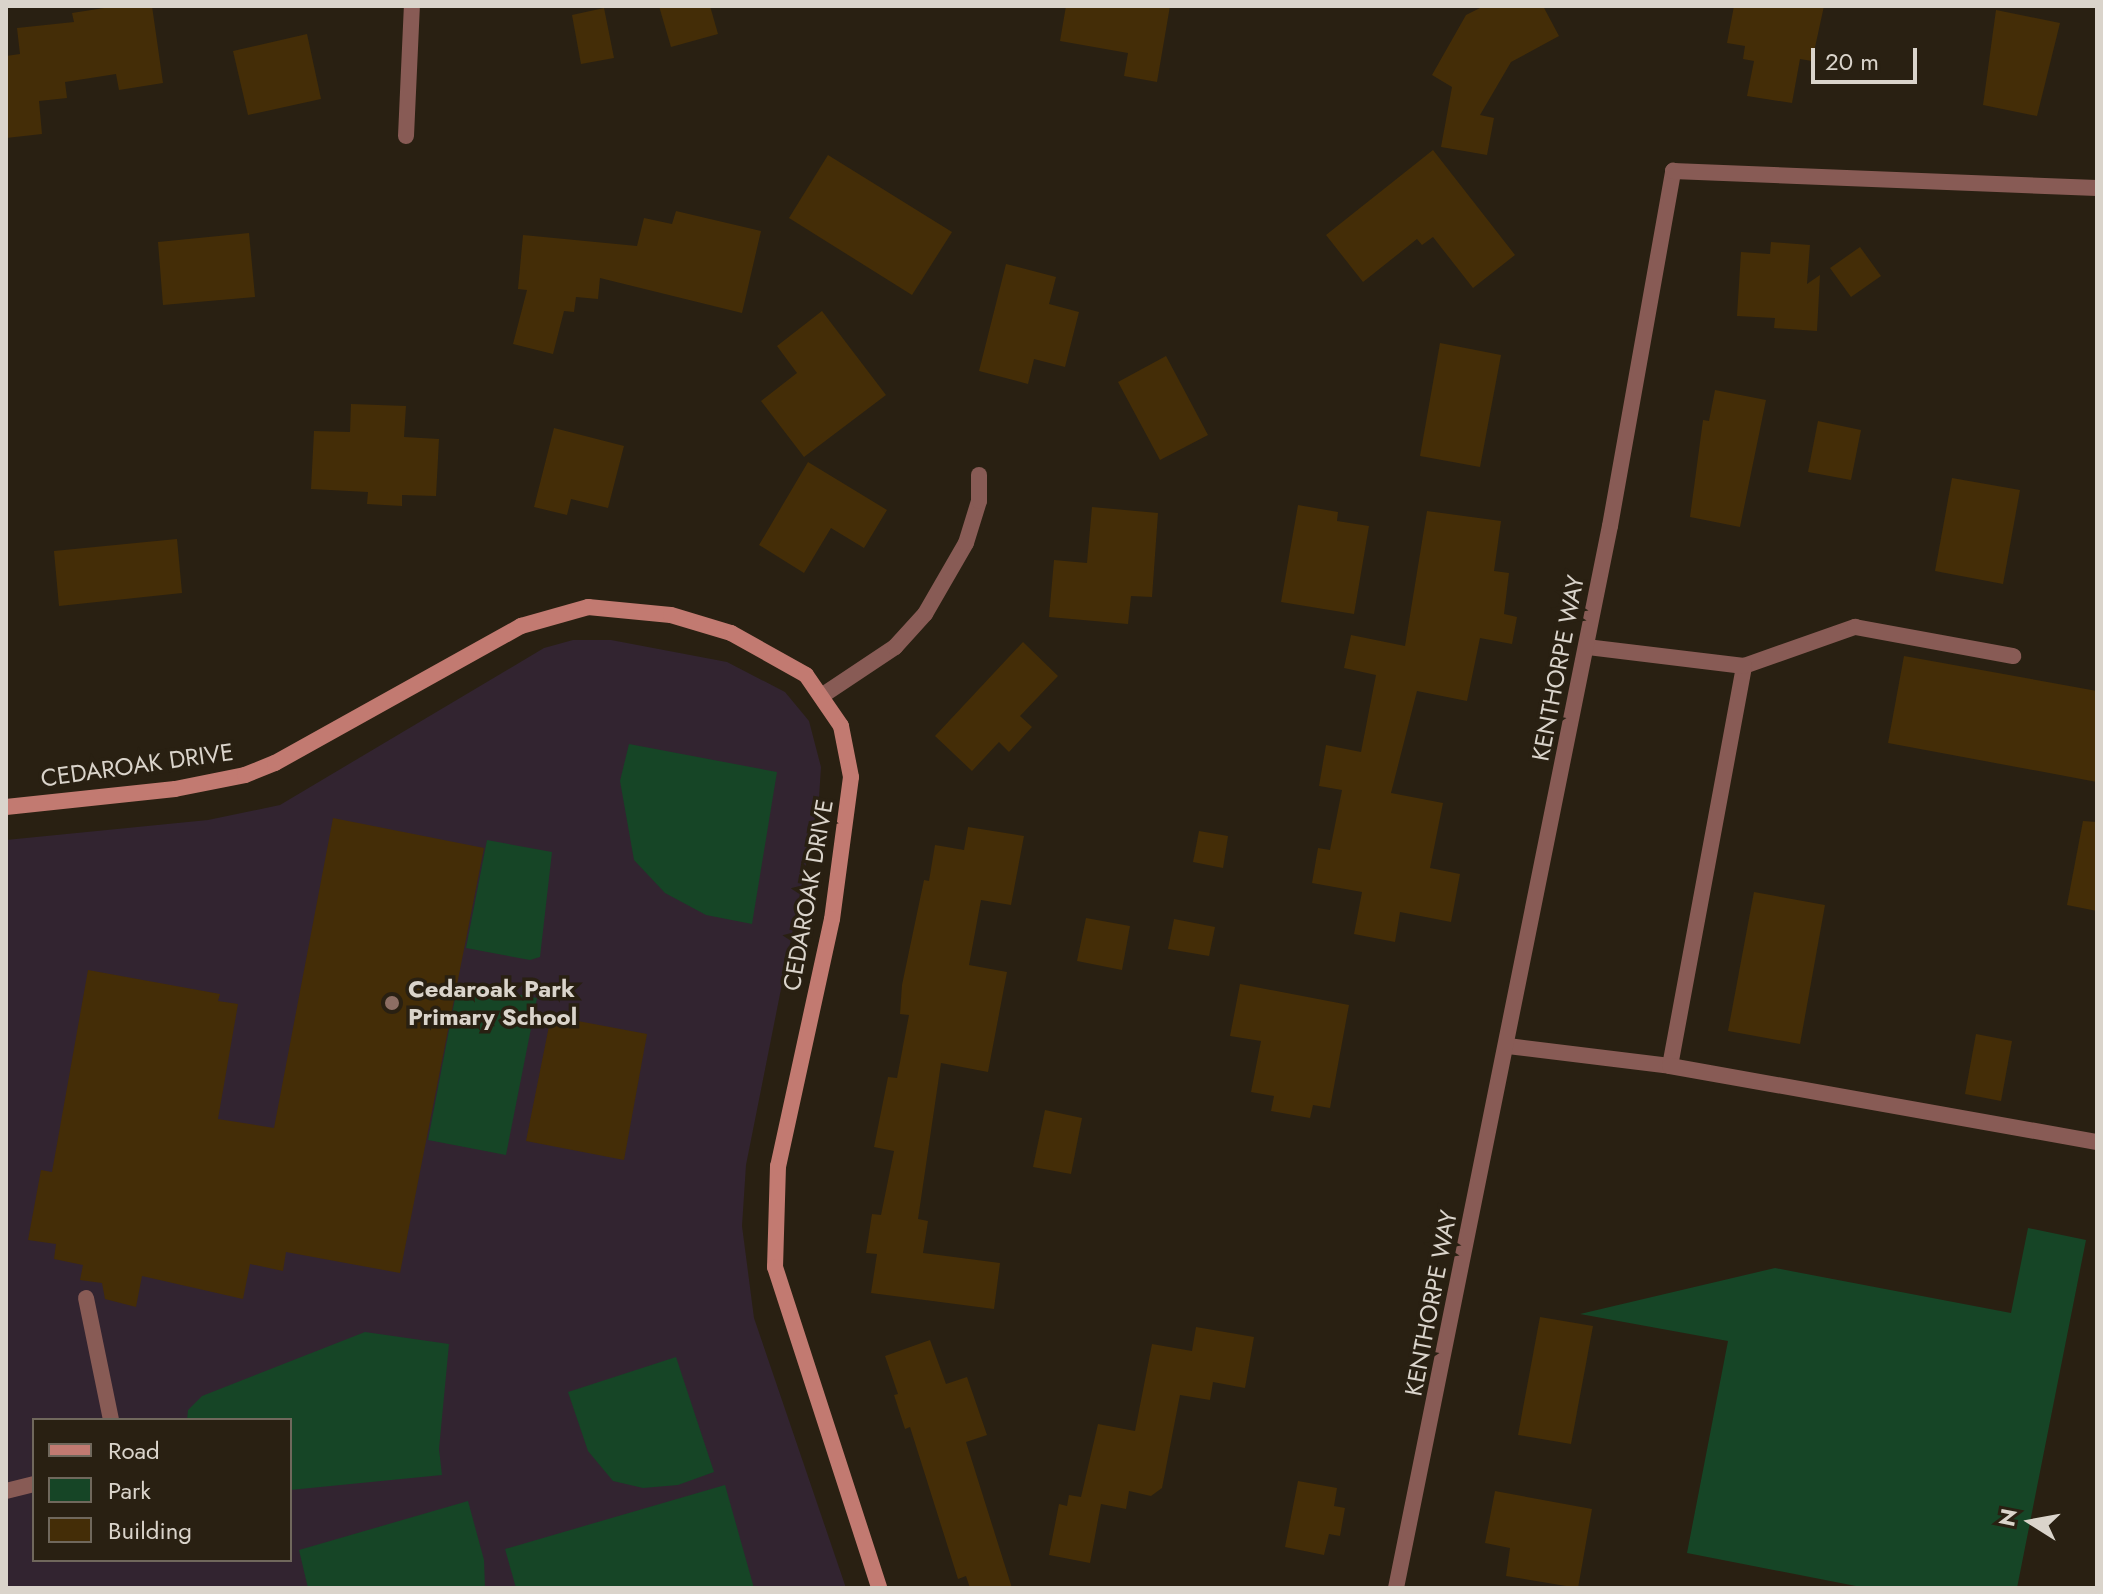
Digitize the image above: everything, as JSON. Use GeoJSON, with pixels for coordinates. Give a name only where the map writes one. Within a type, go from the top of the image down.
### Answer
{"type":"FeatureCollection","features":[{"type":"Feature","properties":{"kind":"street"},"geometry":{"type":"LineString","coordinates":[[406,136],[412,6]]}},
{"type":"Feature","properties":{"kind":"street","name":"KENTHORPE WAY"},"geometry":{"type":"LineString","coordinates":[[1396,1588],[1508,1046],[1586,647],[1673,171],[2097,188]]}},
{"type":"Feature","properties":{"kind":"street"},"geometry":{"type":"LineString","coordinates":[[823,695],[895,647],[925,614],[966,543],[979,501],[979,475]]}},
{"type":"Feature","properties":{"kind":"street","name":"CEDAROAK DRIVE"},"geometry":{"type":"LineString","coordinates":[[6,807],[187,787],[245,775],[287,757],[521,626],[588,607],[671,615],[731,633],[806,675],[823,695],[845,743],[851,777],[832,919],[778,1166],[775,1267],[879,1588]]}},
{"type":"Feature","properties":{"kind":"street"},"geometry":{"type":"LineString","coordinates":[[1586,647],[1744,666],[1855,627],[2013,656]]}},
{"type":"Feature","properties":{"kind":"street"},"geometry":{"type":"LineString","coordinates":[[1670,1066],[1744,666]]}},
{"type":"Feature","properties":{"kind":"street"},"geometry":{"type":"LineString","coordinates":[[1508,1046],[1670,1066],[2097,1142]]}},
{"type":"Feature","properties":{"kind":"street"},"geometry":{"type":"LineString","coordinates":[[86,1298],[111,1418]]}},
{"type":"Feature","properties":{"kind":"street"},"geometry":{"type":"LineString","coordinates":[[6,1491],[32,1484]]}},
{"type":"Feature","properties":{"kind":"shaded area","name":"Cedaroak Park Primary School"},"geometry":{"type":"Polygon","coordinates":[[[573,640],[611,640],[727,662],[785,692],[809,721],[821,767],[819,798],[746,1165],[742,1226],[754,1318],[846,1588],[6,1588],[6,840],[208,820],[280,805],[544,648],[573,640]]]}},
{"type":"Feature","properties":{"kind":"green space"},"geometry":{"type":"Polygon","coordinates":[[[629,744],[777,772],[752,924],[706,915],[665,893],[634,860],[620,781],[629,744]]]}},
{"type":"Feature","properties":{"kind":"green space"},"geometry":{"type":"Polygon","coordinates":[[[487,840],[552,852],[540,957],[530,960],[466,948],[487,840]]]}},
{"type":"Feature","properties":{"kind":"green space"},"geometry":{"type":"Polygon","coordinates":[[[458,983],[537,998],[506,1155],[428,1140],[458,983]]]}},
{"type":"Feature","properties":{"kind":"green space"},"geometry":{"type":"Polygon","coordinates":[[[2028,1228],[2086,1240],[2017,1588],[1866,1588],[1687,1553],[1728,1341],[1580,1314],[1775,1268],[2011,1313],[2028,1228]]]}},
{"type":"Feature","properties":{"kind":"green space"},"geometry":{"type":"Polygon","coordinates":[[[365,1332],[449,1344],[439,1449],[442,1475],[292,1490],[292,1418],[187,1418],[188,1410],[202,1396],[365,1332]]]}},
{"type":"Feature","properties":{"kind":"green space"},"geometry":{"type":"Polygon","coordinates":[[[676,1357],[714,1472],[678,1485],[643,1488],[613,1481],[588,1451],[568,1392],[676,1357]]]}},
{"type":"Feature","properties":{"kind":"green space"},"geometry":{"type":"Polygon","coordinates":[[[725,1485],[754,1588],[516,1588],[505,1549],[725,1485]]]}},
{"type":"Feature","properties":{"kind":"green space"},"geometry":{"type":"Polygon","coordinates":[[[468,1501],[484,1560],[485,1588],[308,1588],[299,1550],[468,1501]]]}},
{"type":"Feature","properties":{"kind":"building"},"geometry":{"type":"Polygon","coordinates":[[[117,6],[152,6],[163,83],[119,90],[116,74],[65,82],[67,98],[39,101],[42,134],[6,138],[6,56],[20,54],[17,28],[74,22],[72,13],[117,6]]]}},
{"type":"Feature","properties":{"kind":"building"},"geometry":{"type":"Polygon","coordinates":[[[659,6],[710,6],[718,34],[671,47],[659,6]]]}},
{"type":"Feature","properties":{"kind":"building"},"geometry":{"type":"Polygon","coordinates":[[[1066,6],[1170,6],[1157,82],[1124,76],[1128,53],[1060,41],[1066,6]]]}},
{"type":"Feature","properties":{"kind":"building"},"geometry":{"type":"Polygon","coordinates":[[[1484,6],[1543,6],[1559,36],[1511,62],[1480,115],[1494,118],[1487,155],[1441,147],[1452,87],[1432,75],[1466,15],[1484,6]]]}},
{"type":"Feature","properties":{"kind":"building"},"geometry":{"type":"Polygon","coordinates":[[[1734,6],[1824,6],[1812,61],[1800,59],[1792,103],[1747,96],[1754,61],[1743,59],[1745,46],[1727,43],[1734,6]]]}},
{"type":"Feature","properties":{"kind":"building"},"geometry":{"type":"Polygon","coordinates":[[[604,8],[614,58],[581,64],[572,15],[604,8]]]}},
{"type":"Feature","properties":{"kind":"building"},"geometry":{"type":"Polygon","coordinates":[[[1996,10],[2060,23],[2037,116],[1983,105],[1996,10]]]}},
{"type":"Feature","properties":{"kind":"building"},"geometry":{"type":"Polygon","coordinates":[[[307,34],[321,99],[248,115],[233,51],[307,34]]]}},
{"type":"Feature","properties":{"kind":"building"},"geometry":{"type":"Polygon","coordinates":[[[1433,150],[1515,255],[1473,288],[1433,237],[1422,245],[1417,239],[1363,282],[1326,235],[1433,150]]]}},
{"type":"Feature","properties":{"kind":"building"},"geometry":{"type":"Polygon","coordinates":[[[828,155],[952,232],[912,295],[789,218],[828,155]]]}},
{"type":"Feature","properties":{"kind":"building"},"geometry":{"type":"Polygon","coordinates":[[[676,211],[761,231],[742,313],[600,278],[598,299],[576,297],[574,312],[564,311],[553,354],[513,344],[527,290],[518,289],[523,235],[637,246],[644,218],[672,224],[676,211]]]}},
{"type":"Feature","properties":{"kind":"building"},"geometry":{"type":"Polygon","coordinates":[[[249,233],[255,297],[163,305],[158,242],[249,233]]]}},
{"type":"Feature","properties":{"kind":"building"},"geometry":{"type":"Polygon","coordinates":[[[1771,242],[1810,245],[1807,284],[1820,275],[1817,331],[1774,328],[1775,318],[1737,316],[1741,252],[1770,254],[1771,242]]]}},
{"type":"Feature","properties":{"kind":"building"},"geometry":{"type":"Polygon","coordinates":[[[1860,247],[1881,276],[1851,297],[1830,268],[1860,247]]]}},
{"type":"Feature","properties":{"kind":"building"},"geometry":{"type":"Polygon","coordinates":[[[1006,264],[1056,277],[1049,304],[1079,312],[1065,367],[1034,359],[1028,384],[979,371],[1006,264]]]}},
{"type":"Feature","properties":{"kind":"building"},"geometry":{"type":"Polygon","coordinates":[[[822,311],[886,395],[804,457],[761,401],[797,373],[777,346],[822,311]]]}},
{"type":"Feature","properties":{"kind":"building"},"geometry":{"type":"Polygon","coordinates":[[[1440,343],[1501,355],[1480,467],[1420,456],[1440,343]]]}},
{"type":"Feature","properties":{"kind":"building"},"geometry":{"type":"Polygon","coordinates":[[[1166,356],[1208,435],[1160,460],[1118,382],[1166,356]]]}},
{"type":"Feature","properties":{"kind":"building"},"geometry":{"type":"Polygon","coordinates":[[[1715,390],[1766,400],[1740,527],[1690,517],[1703,420],[1709,421],[1715,390]]]}},
{"type":"Feature","properties":{"kind":"building"},"geometry":{"type":"Polygon","coordinates":[[[351,404],[406,406],[404,437],[439,439],[436,496],[402,495],[402,506],[367,504],[368,492],[311,489],[314,431],[350,432],[351,404]]]}},
{"type":"Feature","properties":{"kind":"building"},"geometry":{"type":"Polygon","coordinates":[[[1818,421],[1861,430],[1851,480],[1808,472],[1818,421]]]}},
{"type":"Feature","properties":{"kind":"building"},"geometry":{"type":"Polygon","coordinates":[[[554,428],[624,446],[608,508],[571,499],[567,515],[534,507],[554,428]]]}},
{"type":"Feature","properties":{"kind":"building"},"geometry":{"type":"Polygon","coordinates":[[[808,462],[887,510],[864,548],[831,528],[804,573],[759,545],[808,462]]]}},
{"type":"Feature","properties":{"kind":"building"},"geometry":{"type":"Polygon","coordinates":[[[1952,478],[2020,490],[2003,584],[1935,571],[1952,478]]]}},
{"type":"Feature","properties":{"kind":"building"},"geometry":{"type":"Polygon","coordinates":[[[1298,505],[1338,512],[1337,521],[1369,526],[1354,614],[1281,602],[1298,505]]]}},
{"type":"Feature","properties":{"kind":"building"},"geometry":{"type":"Polygon","coordinates":[[[1092,507],[1158,513],[1152,597],[1131,596],[1128,624],[1049,617],[1054,560],[1087,563],[1092,507]]]}},
{"type":"Feature","properties":{"kind":"building"},"geometry":{"type":"Polygon","coordinates":[[[1427,511],[1501,521],[1494,571],[1509,573],[1504,614],[1517,617],[1512,644],[1480,638],[1467,701],[1417,691],[1391,793],[1443,803],[1430,868],[1460,874],[1451,922],[1400,912],[1395,942],[1354,934],[1362,892],[1312,883],[1318,848],[1330,850],[1342,790],[1319,786],[1326,745],[1361,752],[1376,675],[1344,668],[1351,635],[1405,646],[1427,511]]]}},
{"type":"Feature","properties":{"kind":"building"},"geometry":{"type":"Polygon","coordinates":[[[177,539],[182,593],[59,606],[54,551],[177,539]]]}},
{"type":"Feature","properties":{"kind":"building"},"geometry":{"type":"Polygon","coordinates":[[[1023,642],[1058,676],[1020,716],[1032,727],[1009,752],[999,742],[972,771],[935,736],[1023,642]]]}},
{"type":"Feature","properties":{"kind":"building"},"geometry":{"type":"Polygon","coordinates":[[[1904,656],[2097,691],[2097,782],[1888,743],[1904,656]]]}},
{"type":"Feature","properties":{"kind":"building"},"geometry":{"type":"Polygon","coordinates":[[[333,818],[484,848],[400,1273],[286,1252],[283,1271],[250,1264],[243,1299],[142,1276],[136,1307],[105,1299],[102,1283],[80,1280],[83,1265],[54,1259],[56,1244],[28,1240],[41,1170],[52,1172],[88,970],[220,994],[218,1001],[238,1004],[218,1119],[274,1128],[333,818]]]}},
{"type":"Feature","properties":{"kind":"building"},"geometry":{"type":"Polygon","coordinates":[[[2083,821],[2097,822],[2097,911],[2067,905],[2083,821]]]}},
{"type":"Feature","properties":{"kind":"building"},"geometry":{"type":"Polygon","coordinates":[[[968,827],[1024,836],[1011,905],[981,900],[969,965],[1007,972],[988,1072],[941,1063],[918,1219],[928,1221],[923,1253],[1000,1263],[994,1309],[871,1293],[877,1254],[866,1253],[872,1214],[881,1215],[894,1151],[874,1147],[888,1077],[897,1078],[909,1015],[900,1014],[902,985],[924,880],[929,881],[935,845],[964,850],[968,827]]]}},
{"type":"Feature","properties":{"kind":"building"},"geometry":{"type":"Polygon","coordinates":[[[1199,831],[1228,836],[1223,868],[1193,862],[1199,831]]]}},
{"type":"Feature","properties":{"kind":"building"},"geometry":{"type":"Polygon","coordinates":[[[1754,892],[1825,905],[1800,1044],[1728,1031],[1754,892]]]}},
{"type":"Feature","properties":{"kind":"building"},"geometry":{"type":"Polygon","coordinates":[[[1086,918],[1130,926],[1122,970],[1077,961],[1086,918]]]}},
{"type":"Feature","properties":{"kind":"building"},"geometry":{"type":"Polygon","coordinates":[[[1174,919],[1215,927],[1209,956],[1168,949],[1174,919]]]}},
{"type":"Feature","properties":{"kind":"building"},"geometry":{"type":"Polygon","coordinates":[[[1240,984],[1349,1005],[1330,1108],[1313,1105],[1310,1118],[1271,1111],[1274,1096],[1251,1092],[1261,1041],[1230,1036],[1240,984]]]}},
{"type":"Feature","properties":{"kind":"building"},"geometry":{"type":"Polygon","coordinates":[[[551,1016],[647,1034],[624,1160],[526,1141],[551,1016]]]}},
{"type":"Feature","properties":{"kind":"building"},"geometry":{"type":"Polygon","coordinates":[[[1976,1034],[2012,1041],[2001,1101],[1965,1094],[1976,1034]]]}},
{"type":"Feature","properties":{"kind":"building"},"geometry":{"type":"Polygon","coordinates":[[[1045,1110],[1082,1118],[1071,1174],[1033,1167],[1045,1110]]]}},
{"type":"Feature","properties":{"kind":"building"},"geometry":{"type":"Polygon","coordinates":[[[1540,1317],[1593,1326],[1571,1444],[1518,1435],[1540,1317]]]}},
{"type":"Feature","properties":{"kind":"building"},"geometry":{"type":"Polygon","coordinates":[[[1196,1327],[1254,1337],[1245,1388],[1213,1382],[1210,1400],[1180,1395],[1162,1488],[1151,1496],[1129,1491],[1126,1509],[1101,1504],[1090,1563],[1049,1555],[1059,1504],[1067,1506],[1069,1495],[1081,1497],[1098,1424],[1135,1431],[1152,1344],[1192,1351],[1196,1327]]]}},
{"type":"Feature","properties":{"kind":"building"},"geometry":{"type":"Polygon","coordinates":[[[930,1340],[946,1384],[967,1377],[987,1435],[966,1442],[1012,1588],[970,1588],[966,1576],[958,1579],[910,1427],[905,1429],[894,1395],[898,1394],[885,1356],[930,1340]]]}},
{"type":"Feature","properties":{"kind":"building"},"geometry":{"type":"Polygon","coordinates":[[[1298,1481],[1337,1488],[1334,1506],[1345,1508],[1340,1536],[1329,1534],[1324,1555],[1285,1547],[1298,1481]]]}},
{"type":"Feature","properties":{"kind":"building"},"geometry":{"type":"Polygon","coordinates":[[[1495,1491],[1592,1509],[1578,1588],[1506,1576],[1510,1548],[1485,1543],[1495,1491]]]}},
{"type":"Feature","properties":{"kind":"place","name":"Cedaroak Park Primary School"},"geometry":{"type":"Point","coordinates":[392,1003]}}]}
